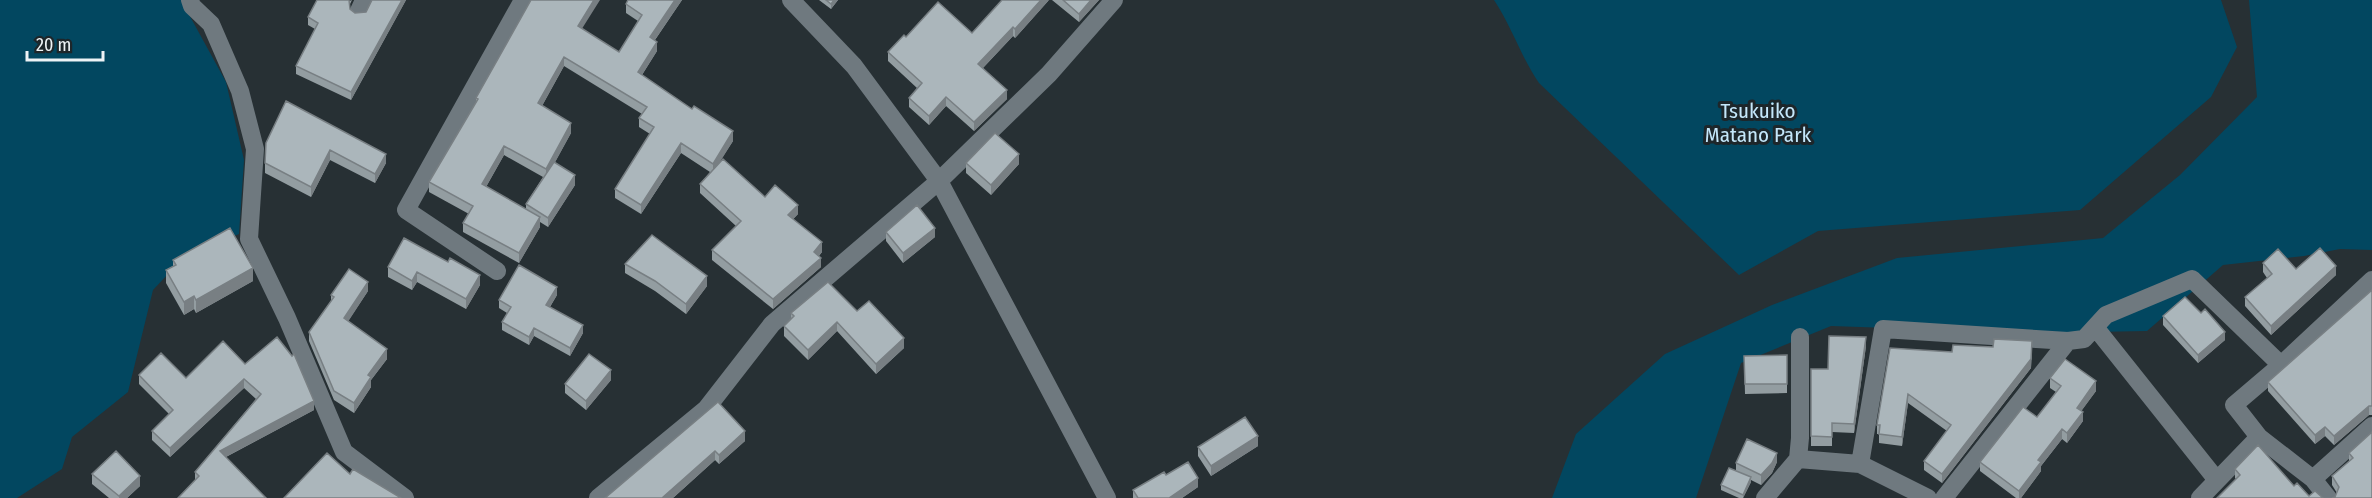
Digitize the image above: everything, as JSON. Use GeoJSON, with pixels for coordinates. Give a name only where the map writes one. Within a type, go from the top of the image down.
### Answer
{"type":"FeatureCollection","features":[{"type":"Feature","properties":{"kind":"street"},"geometry":{"type":"LineString","coordinates":[[190,0],[192,6],[211,24],[240,91],[255,149],[249,239],[287,318],[344,452],[405,498]]}},
{"type":"Feature","properties":{"kind":"street"},"geometry":{"type":"LineString","coordinates":[[498,271],[406,210],[522,0]]}},
{"type":"Feature","properties":{"kind":"street"},"geometry":{"type":"LineString","coordinates":[[791,0],[854,66],[939,181],[1107,498]]}},
{"type":"Feature","properties":{"kind":"street"},"geometry":{"type":"LineString","coordinates":[[598,498],[706,409],[772,324],[939,181],[1049,74],[1114,0]]}},
{"type":"Feature","properties":{"kind":"street"},"geometry":{"type":"LineString","coordinates":[[1860,464],[1883,329],[2068,341],[2084,339],[2106,315],[2192,279],[2281,365]]}},
{"type":"Feature","properties":{"kind":"street"},"geometry":{"type":"LineString","coordinates":[[2328,498],[2313,479],[2259,437],[2234,405],[2281,365],[2372,280]]}},
{"type":"Feature","properties":{"kind":"street"},"geometry":{"type":"LineString","coordinates":[[2096,327],[2216,480]]}},
{"type":"Feature","properties":{"kind":"street"},"geometry":{"type":"LineString","coordinates":[[1765,498],[1798,459],[1800,337]]}},
{"type":"Feature","properties":{"kind":"street"},"geometry":{"type":"LineString","coordinates":[[1944,498],[2068,341]]}},
{"type":"Feature","properties":{"kind":"street"},"geometry":{"type":"LineString","coordinates":[[2313,479],[2372,426]]}},
{"type":"Feature","properties":{"kind":"street"},"geometry":{"type":"LineString","coordinates":[[2200,498],[2259,437]]}},
{"type":"Feature","properties":{"kind":"street"},"geometry":{"type":"LineString","coordinates":[[1798,459],[1860,464],[1928,498]]}},
{"type":"Feature","properties":{"kind":"green space"},"geometry":{"type":"Polygon","coordinates":[[[0,0],[181,0],[226,82],[244,160],[239,234],[184,257],[153,290],[128,392],[72,437],[62,469],[17,498],[0,498],[0,0]]]}},
{"type":"Feature","properties":{"kind":"green space","name":"Tsukuiko Matano Park"},"geometry":{"type":"Polygon","coordinates":[[[1494,0],[2221,0],[2237,47],[2211,97],[2080,210],[1818,231],[1739,275],[1539,83],[1494,0]]]}},
{"type":"Feature","properties":{"kind":"green space"},"geometry":{"type":"Polygon","coordinates":[[[2249,0],[2372,0],[2372,250],[2340,249],[2304,256],[2223,265],[2147,331],[2037,333],[1831,326],[1741,363],[1696,498],[1552,498],[1576,434],[1665,354],[1772,305],[1897,258],[2103,238],[2180,175],[2257,97],[2249,0]]]}},
{"type":"Feature","properties":{"kind":"building"},"geometry":{"type":"Polygon","coordinates":[[[317,0],[349,0],[350,9],[355,13],[366,12],[372,0],[402,0],[351,92],[296,66],[318,23],[308,17],[317,0]]]}},
{"type":"Feature","properties":{"kind":"building"},"geometry":{"type":"Polygon","coordinates":[[[531,0],[594,0],[578,26],[619,52],[642,15],[626,4],[628,0],[675,0],[650,37],[657,42],[638,72],[692,109],[694,106],[733,131],[713,164],[681,143],[641,205],[615,189],[654,127],[639,118],[647,107],[564,57],[538,103],[571,123],[546,169],[504,146],[482,184],[540,217],[519,253],[463,223],[473,206],[429,182],[478,99],[476,98],[531,0]]]}},
{"type":"Feature","properties":{"kind":"building"},"geometry":{"type":"Polygon","coordinates":[[[1002,0],[1041,0],[1015,29],[1013,27],[978,64],[1007,90],[974,122],[946,97],[929,116],[909,98],[922,83],[888,52],[904,35],[906,37],[938,2],[972,33],[1002,0]]]}},
{"type":"Feature","properties":{"kind":"building"},"geometry":{"type":"Polygon","coordinates":[[[1063,0],[1091,0],[1079,14],[1063,0]]]}},
{"type":"Feature","properties":{"kind":"building"},"geometry":{"type":"Polygon","coordinates":[[[286,101],[386,154],[375,174],[330,150],[311,187],[265,163],[266,143],[286,101]]]}},
{"type":"Feature","properties":{"kind":"building"},"geometry":{"type":"Polygon","coordinates":[[[995,133],[1019,154],[991,185],[966,163],[995,133]]]}},
{"type":"Feature","properties":{"kind":"building"},"geometry":{"type":"Polygon","coordinates":[[[723,159],[765,197],[775,185],[798,205],[788,215],[822,242],[814,252],[821,258],[773,299],[712,250],[741,221],[700,184],[723,159]]]}},
{"type":"Feature","properties":{"kind":"building"},"geometry":{"type":"Polygon","coordinates":[[[554,162],[575,175],[548,218],[526,204],[554,162]]]}},
{"type":"Feature","properties":{"kind":"building"},"geometry":{"type":"Polygon","coordinates":[[[917,205],[935,228],[903,253],[886,232],[917,205]]]}},
{"type":"Feature","properties":{"kind":"building"},"geometry":{"type":"Polygon","coordinates":[[[230,228],[253,268],[196,300],[194,296],[184,302],[166,270],[176,265],[173,260],[230,228]]]}},
{"type":"Feature","properties":{"kind":"building"},"geometry":{"type":"Polygon","coordinates":[[[652,235],[707,276],[686,304],[655,281],[625,264],[652,235]]]}},
{"type":"Feature","properties":{"kind":"building"},"geometry":{"type":"Polygon","coordinates":[[[404,238],[448,262],[450,258],[480,275],[466,299],[417,272],[412,281],[388,267],[404,238]]]}},
{"type":"Feature","properties":{"kind":"building"},"geometry":{"type":"Polygon","coordinates":[[[2320,248],[2336,266],[2271,326],[2245,297],[2272,274],[2263,263],[2278,249],[2296,269],[2320,248]]]}},
{"type":"Feature","properties":{"kind":"building"},"geometry":{"type":"Polygon","coordinates":[[[519,265],[557,287],[546,305],[583,325],[570,348],[534,328],[529,337],[502,322],[511,307],[499,300],[519,265]]]}},
{"type":"Feature","properties":{"kind":"building"},"geometry":{"type":"Polygon","coordinates":[[[349,269],[368,282],[344,318],[387,349],[368,375],[371,377],[354,403],[334,391],[309,332],[334,297],[331,295],[349,269]]]}},
{"type":"Feature","properties":{"kind":"building"},"geometry":{"type":"Polygon","coordinates":[[[828,282],[857,311],[869,301],[904,338],[876,364],[837,322],[808,350],[784,326],[794,316],[791,313],[828,282]]]}},
{"type":"Feature","properties":{"kind":"building"},"geometry":{"type":"Polygon","coordinates":[[[2372,290],[2372,406],[2369,406],[2334,436],[2325,427],[2315,435],[2268,382],[2372,290]]]}},
{"type":"Feature","properties":{"kind":"building"},"geometry":{"type":"Polygon","coordinates":[[[2185,297],[2201,313],[2205,309],[2225,332],[2198,355],[2163,316],[2185,297]]]}},
{"type":"Feature","properties":{"kind":"building"},"geometry":{"type":"Polygon","coordinates":[[[1829,336],[1866,337],[1854,424],[1832,423],[1832,437],[1811,436],[1811,369],[1828,369],[1829,336]]]}},
{"type":"Feature","properties":{"kind":"building"},"geometry":{"type":"Polygon","coordinates":[[[277,337],[292,356],[294,354],[314,401],[220,451],[266,498],[178,498],[199,476],[195,472],[261,394],[244,379],[170,448],[152,431],[173,410],[139,375],[161,353],[186,378],[223,341],[245,364],[277,337]]]}},
{"type":"Feature","properties":{"kind":"building"},"geometry":{"type":"Polygon","coordinates":[[[1994,339],[2032,341],[2031,359],[1942,474],[1924,461],[1951,425],[1908,394],[1902,437],[1879,434],[1880,425],[1877,425],[1890,348],[1952,352],[1953,345],[1993,347],[1994,339]]]}},
{"type":"Feature","properties":{"kind":"building"},"geometry":{"type":"Polygon","coordinates":[[[589,354],[611,370],[586,401],[565,384],[589,354]]]}},
{"type":"Feature","properties":{"kind":"building"},"geometry":{"type":"Polygon","coordinates":[[[1787,355],[1787,384],[1745,384],[1744,356],[1787,355]]]}},
{"type":"Feature","properties":{"kind":"building"},"geometry":{"type":"Polygon","coordinates":[[[2065,359],[2096,381],[2077,408],[2083,412],[2067,433],[2062,429],[2038,460],[2041,462],[2019,491],[1980,462],[2023,407],[2037,417],[2061,386],[2050,378],[2065,359]]]}},
{"type":"Feature","properties":{"kind":"building"},"geometry":{"type":"Polygon","coordinates":[[[718,402],[745,431],[719,455],[715,451],[662,498],[605,498],[718,402]]]}},
{"type":"Feature","properties":{"kind":"building"},"geometry":{"type":"Polygon","coordinates":[[[1245,417],[1258,436],[1211,466],[1198,447],[1245,417]]]}},
{"type":"Feature","properties":{"kind":"building"},"geometry":{"type":"Polygon","coordinates":[[[2372,432],[2372,498],[2332,498],[2335,497],[2339,487],[2332,476],[2353,458],[2349,453],[2372,432]]]}},
{"type":"Feature","properties":{"kind":"building"},"geometry":{"type":"Polygon","coordinates":[[[1747,439],[1777,453],[1772,463],[1761,475],[1736,463],[1747,439]]]}},
{"type":"Feature","properties":{"kind":"building"},"geometry":{"type":"Polygon","coordinates":[[[2258,445],[2294,486],[2297,483],[2309,496],[2315,491],[2323,498],[2217,498],[2240,475],[2235,469],[2258,445]]]}},
{"type":"Feature","properties":{"kind":"building"},"geometry":{"type":"Polygon","coordinates":[[[116,451],[140,476],[119,496],[92,474],[116,451]]]}},
{"type":"Feature","properties":{"kind":"building"},"geometry":{"type":"Polygon","coordinates":[[[327,453],[350,474],[353,469],[401,498],[284,498],[327,453]]]}},
{"type":"Feature","properties":{"kind":"building"},"geometry":{"type":"Polygon","coordinates":[[[1188,462],[1198,478],[1169,498],[1138,498],[1133,490],[1164,472],[1166,475],[1188,462]]]}},
{"type":"Feature","properties":{"kind":"building"},"geometry":{"type":"Polygon","coordinates":[[[1729,468],[1751,477],[1743,495],[1721,485],[1729,468]]]}}]}
